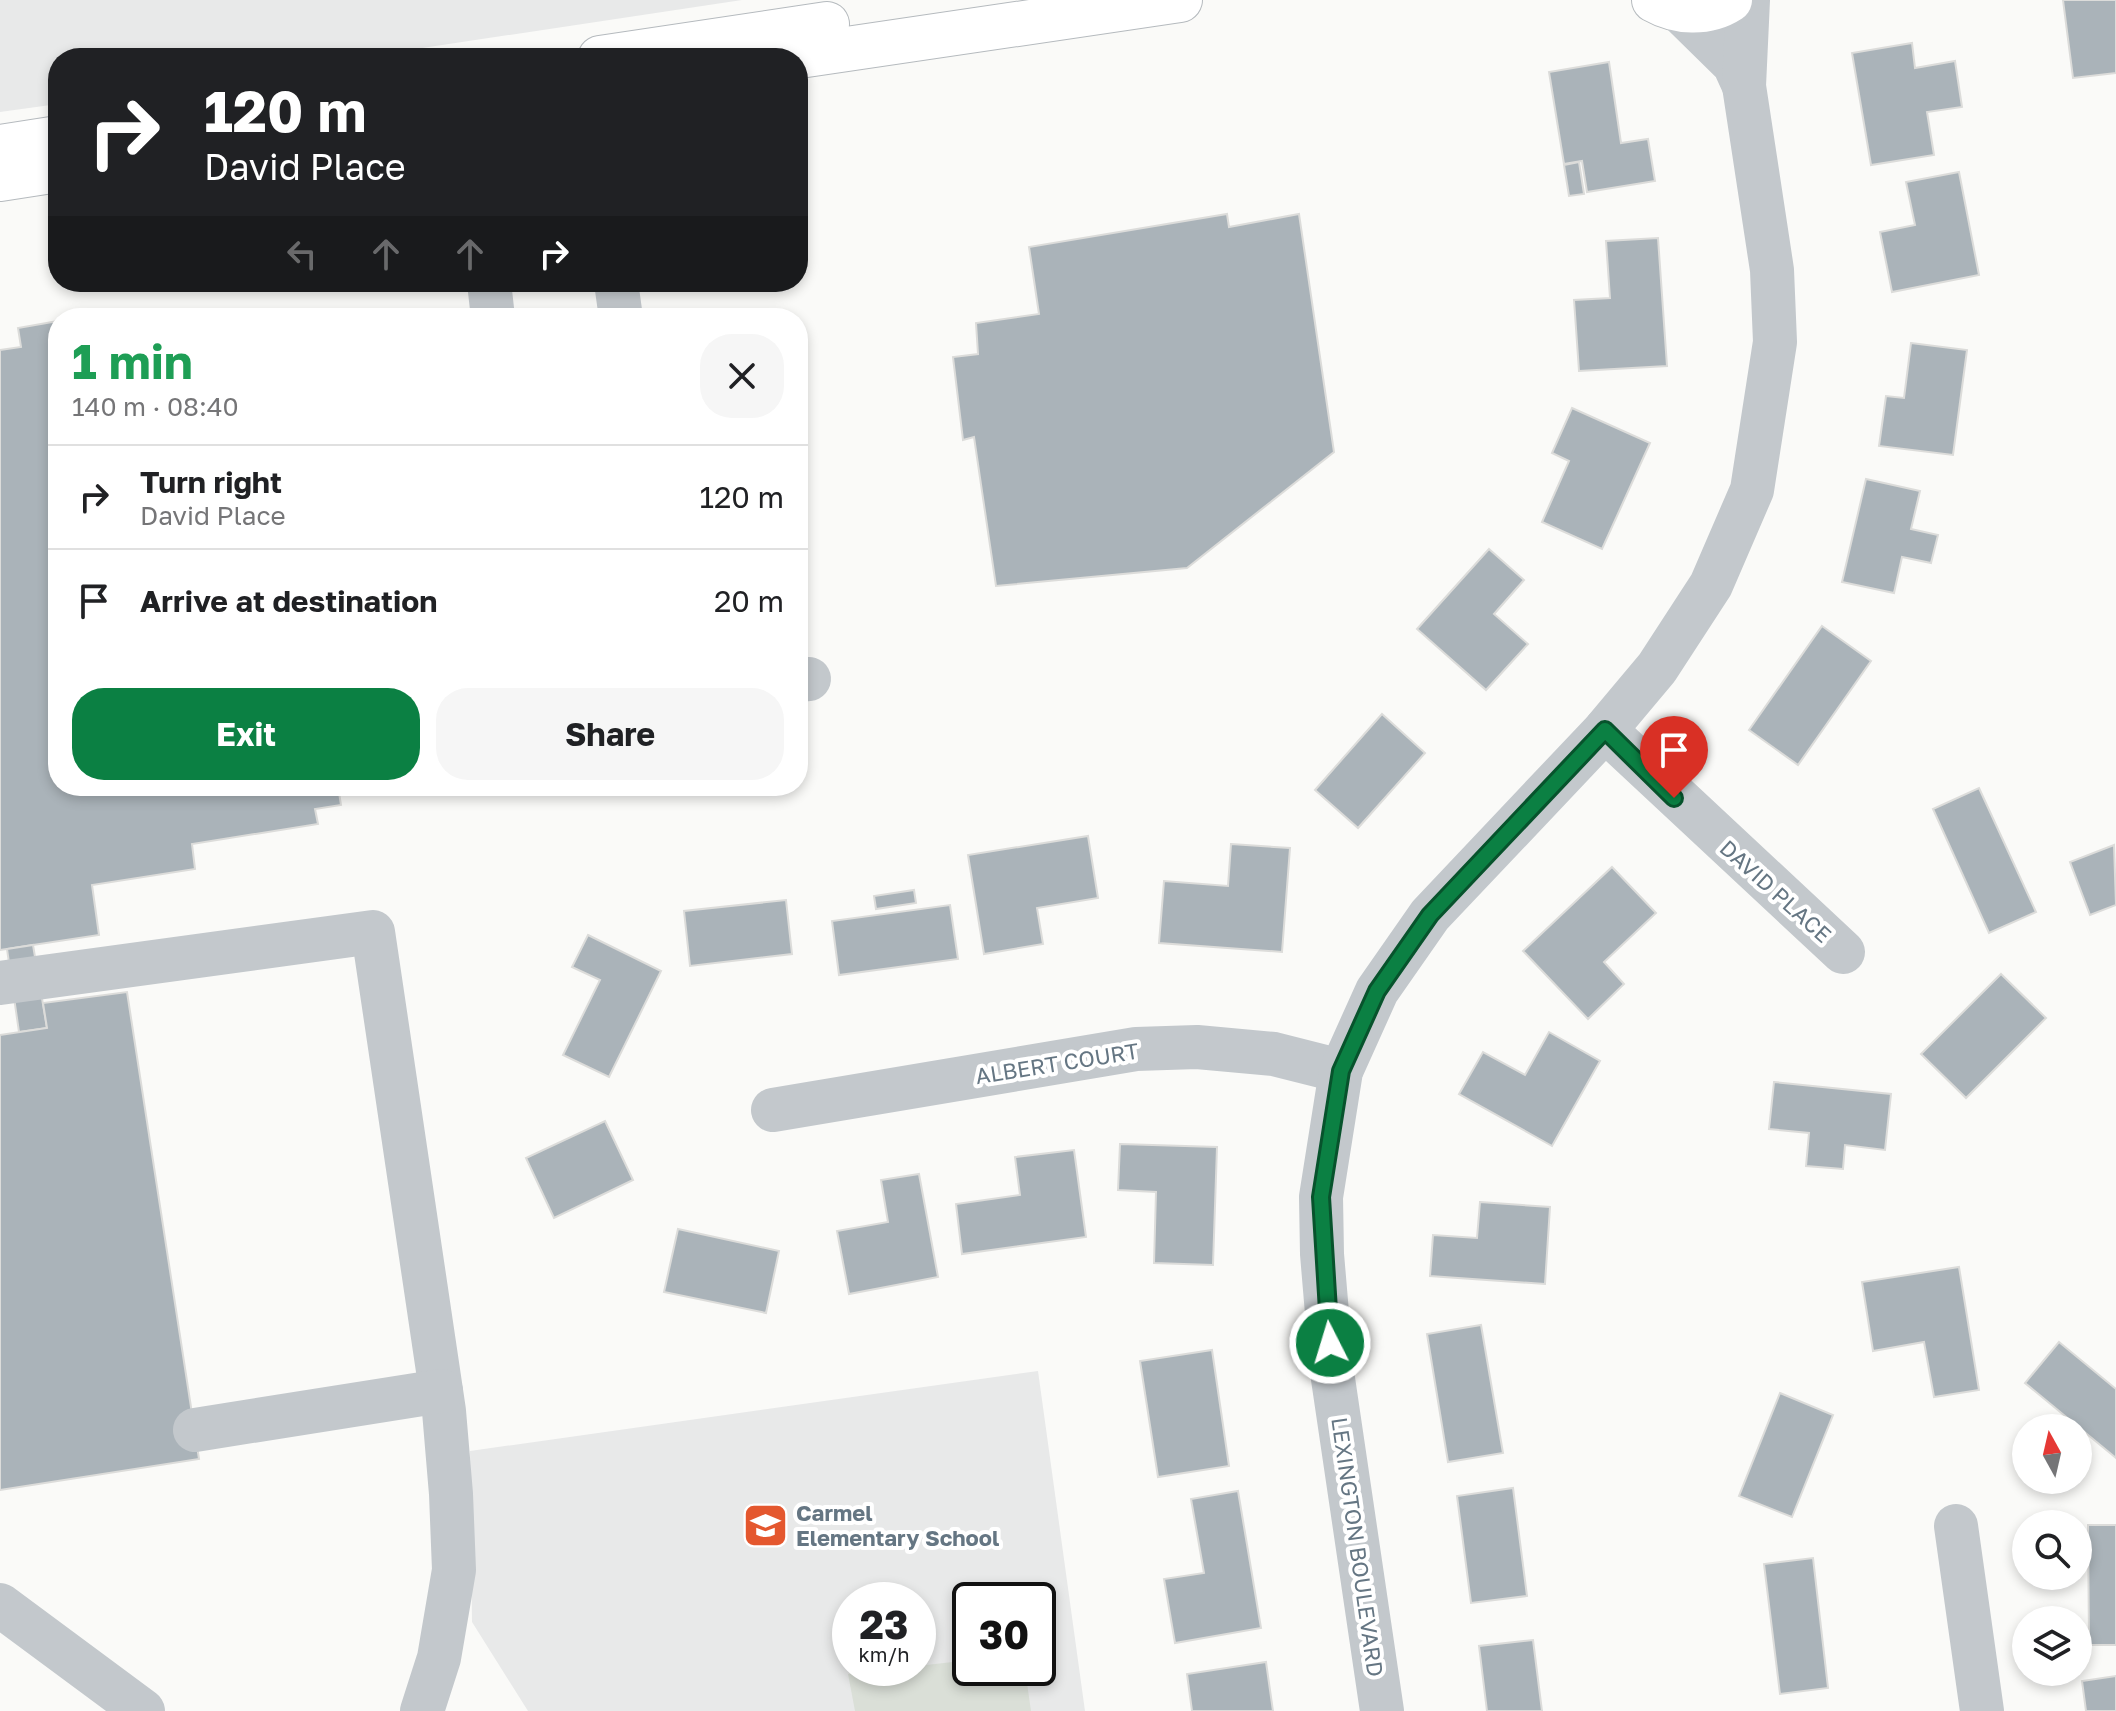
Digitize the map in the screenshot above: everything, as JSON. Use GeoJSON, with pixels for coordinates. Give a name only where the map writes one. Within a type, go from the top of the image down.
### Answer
{"type":"FeatureCollection","features":[{"type":"Feature","properties":{"kind":"main road"},"geometry":{"type":"LineString","coordinates":[[667,48],[991,0]]}},
{"type":"Feature","properties":{"kind":"main road"},"geometry":{"type":"LineString","coordinates":[[808,55],[1180,0]]}},
{"type":"Feature","properties":{"kind":"main road"},"geometry":{"type":"LineString","coordinates":[[1666,5],[1703,10],[1730,0]]}},
{"type":"Feature","properties":{"kind":"main road"},"geometry":{"type":"LineString","coordinates":[[0,147],[48,140]]}},
{"type":"Feature","properties":{"kind":"main road"},"geometry":{"type":"LineString","coordinates":[[0,179],[48,172]]}},
{"type":"Feature","properties":{"kind":"street","name":"LEXINGTON BOULEVARD"},"geometry":{"type":"LineString","coordinates":[[1382,1711],[1332,1372],[1322,1254],[1321,1197],[1341,1071],[1377,991],[1430,915],[1605,730],[1657,668],[1711,585],[1752,490],[1775,342],[1772,270],[1744,86],[1748,0]]}},
{"type":"Feature","properties":{"kind":"street","name":"LEXINGTON BOULEVARD"},"geometry":{"type":"LineString","coordinates":[[1666,5],[1734,64],[1744,86]]}},
{"type":"Feature","properties":{"kind":"street","name":"DAVID PLACE"},"geometry":{"type":"LineString","coordinates":[[1605,730],[1843,952]]}},
{"type":"Feature","properties":{"kind":"street"},"geometry":{"type":"LineString","coordinates":[[0,983],[373,932],[441,1391],[454,1570],[439,1658],[422,1711]]}},
{"type":"Feature","properties":{"kind":"street","name":"ALBERT COURT"},"geometry":{"type":"LineString","coordinates":[[773,1110],[1136,1049],[1197,1047],[1274,1054],[1341,1071]]}},
{"type":"Feature","properties":{"kind":"street"},"geometry":{"type":"LineString","coordinates":[[195,1430],[441,1391]]}},
{"type":"Feature","properties":{"kind":"street"},"geometry":{"type":"LineString","coordinates":[[1956,1526],[1982,1711]]}},
{"type":"Feature","properties":{"kind":"street"},"geometry":{"type":"LineString","coordinates":[[0,1605],[143,1711]]}},
{"type":"Feature","properties":{"kind":"shaded area"},"geometry":{"type":"Polygon","coordinates":[[[0,0],[742,0],[423,48],[48,48],[48,105],[0,112],[0,0]]]}},
{"type":"Feature","properties":{"kind":"shaded area","name":"Carmel Elementary School"},"geometry":{"type":"Polygon","coordinates":[[[1038,1371],[1085,1711],[528,1711],[472,1622],[470,1451],[1038,1371]]]}},
{"type":"Feature","properties":{"kind":"shaded area"},"geometry":{"type":"Polygon","coordinates":[[[952,1662],[952,1686],[1027,1686],[1031,1711],[855,1711],[850,1686],[936,1686],[936,1664],[952,1662]]]}},
{"type":"Feature","properties":{"kind":"building"},"geometry":{"type":"Polygon","coordinates":[[[2063,0],[2116,0],[2116,73],[2073,78],[2063,0]]]}},
{"type":"Feature","properties":{"kind":"building"},"geometry":{"type":"Polygon","coordinates":[[[1912,43],[1915,68],[1955,61],[1962,107],[1927,112],[1934,155],[1871,165],[1852,53],[1912,43]]]}},
{"type":"Feature","properties":{"kind":"building"},"geometry":{"type":"Polygon","coordinates":[[[1609,62],[1621,143],[1648,139],[1655,181],[1587,192],[1582,161],[1564,164],[1549,72],[1609,62]]]}},
{"type":"Feature","properties":{"kind":"building"},"geometry":{"type":"Polygon","coordinates":[[[1579,162],[1584,194],[1569,196],[1564,165],[1579,162]]]}},
{"type":"Feature","properties":{"kind":"building"},"geometry":{"type":"Polygon","coordinates":[[[1959,172],[1979,275],[1892,292],[1880,232],[1915,225],[1906,182],[1959,172]]]}},
{"type":"Feature","properties":{"kind":"building"},"geometry":{"type":"Polygon","coordinates":[[[1227,214],[1229,227],[1299,214],[1334,452],[1187,568],[996,586],[974,437],[963,440],[953,357],[978,354],[976,323],[1039,314],[1029,247],[1227,214]]]}},
{"type":"Feature","properties":{"kind":"building"},"geometry":{"type":"Polygon","coordinates":[[[1658,238],[1667,366],[1579,371],[1574,300],[1610,298],[1606,241],[1658,238]]]}},
{"type":"Feature","properties":{"kind":"building"},"geometry":{"type":"Polygon","coordinates":[[[48,323],[48,796],[340,796],[341,805],[315,809],[318,824],[192,844],[195,869],[92,885],[99,935],[0,950],[0,350],[21,347],[18,328],[48,323]]]}},
{"type":"Feature","properties":{"kind":"building"},"geometry":{"type":"Polygon","coordinates":[[[1911,343],[1967,350],[1953,455],[1879,446],[1886,396],[1904,398],[1911,343]]]}},
{"type":"Feature","properties":{"kind":"building"},"geometry":{"type":"Polygon","coordinates":[[[1572,408],[1650,443],[1602,549],[1542,522],[1569,461],[1552,453],[1572,408]]]}},
{"type":"Feature","properties":{"kind":"building"},"geometry":{"type":"Polygon","coordinates":[[[1866,479],[1920,491],[1911,529],[1938,535],[1931,563],[1902,557],[1894,593],[1842,582],[1866,479]]]}},
{"type":"Feature","properties":{"kind":"building"},"geometry":{"type":"Polygon","coordinates":[[[1489,549],[1524,580],[1494,614],[1528,644],[1486,690],[1417,629],[1489,549]]]}},
{"type":"Feature","properties":{"kind":"building"},"geometry":{"type":"Polygon","coordinates":[[[1822,626],[1871,661],[1798,765],[1749,730],[1822,626]]]}},
{"type":"Feature","properties":{"kind":"building"},"geometry":{"type":"Polygon","coordinates":[[[1382,714],[1425,753],[1358,828],[1315,790],[1382,714]]]}},
{"type":"Feature","properties":{"kind":"building"},"geometry":{"type":"Polygon","coordinates":[[[1979,788],[2036,912],[1989,933],[1933,809],[1979,788]]]}},
{"type":"Feature","properties":{"kind":"building"},"geometry":{"type":"Polygon","coordinates":[[[1088,836],[1098,898],[1037,908],[1043,944],[984,954],[968,855],[1088,836]]]}},
{"type":"Feature","properties":{"kind":"building"},"geometry":{"type":"Polygon","coordinates":[[[1231,844],[1290,848],[1282,952],[1159,943],[1164,881],[1228,886],[1231,844]]]}},
{"type":"Feature","properties":{"kind":"building"},"geometry":{"type":"Polygon","coordinates":[[[2114,845],[2116,905],[2090,915],[2070,862],[2114,845]]]}},
{"type":"Feature","properties":{"kind":"building"},"geometry":{"type":"Polygon","coordinates":[[[1612,867],[1656,913],[1604,962],[1624,984],[1588,1019],[1523,951],[1612,867]]]}},
{"type":"Feature","properties":{"kind":"building"},"geometry":{"type":"Polygon","coordinates":[[[914,890],[916,903],[876,909],[874,896],[914,890]]]}},
{"type":"Feature","properties":{"kind":"building"},"geometry":{"type":"Polygon","coordinates":[[[786,900],[792,954],[690,966],[684,911],[786,900]]]}},
{"type":"Feature","properties":{"kind":"building"},"geometry":{"type":"Polygon","coordinates":[[[950,905],[958,959],[839,975],[832,921],[950,905]]]}},
{"type":"Feature","properties":{"kind":"building"},"geometry":{"type":"Polygon","coordinates":[[[588,935],[661,971],[609,1077],[563,1055],[600,980],[572,967],[588,935]]]}},
{"type":"Feature","properties":{"kind":"building"},"geometry":{"type":"Polygon","coordinates":[[[33,945],[47,1028],[19,1032],[7,949],[33,945]]]}},
{"type":"Feature","properties":{"kind":"building"},"geometry":{"type":"Polygon","coordinates":[[[2001,974],[2046,1018],[1966,1098],[1921,1054],[2001,974]]]}},
{"type":"Feature","properties":{"kind":"building"},"geometry":{"type":"Polygon","coordinates":[[[127,992],[199,1459],[0,1490],[0,1035],[47,1028],[43,1003],[127,992]]]}},
{"type":"Feature","properties":{"kind":"building"},"geometry":{"type":"Polygon","coordinates":[[[1549,1032],[1600,1061],[1552,1146],[1459,1094],[1483,1052],[1525,1075],[1549,1032]]]}},
{"type":"Feature","properties":{"kind":"building"},"geometry":{"type":"Polygon","coordinates":[[[1774,1082],[1891,1094],[1885,1150],[1845,1145],[1843,1169],[1806,1166],[1809,1133],[1769,1129],[1774,1082]]]}},
{"type":"Feature","properties":{"kind":"building"},"geometry":{"type":"Polygon","coordinates":[[[605,1121],[633,1180],[554,1218],[526,1158],[605,1121]]]}},
{"type":"Feature","properties":{"kind":"building"},"geometry":{"type":"Polygon","coordinates":[[[1120,1144],[1217,1147],[1213,1265],[1154,1263],[1156,1192],[1118,1190],[1120,1144]]]}},
{"type":"Feature","properties":{"kind":"building"},"geometry":{"type":"Polygon","coordinates":[[[1074,1150],[1086,1237],[962,1254],[956,1204],[1020,1195],[1015,1157],[1074,1150]]]}},
{"type":"Feature","properties":{"kind":"building"},"geometry":{"type":"Polygon","coordinates":[[[919,1174],[938,1277],[849,1294],[837,1231],[888,1222],[881,1180],[919,1174]]]}},
{"type":"Feature","properties":{"kind":"building"},"geometry":{"type":"Polygon","coordinates":[[[1480,1202],[1550,1207],[1545,1284],[1430,1276],[1433,1235],[1477,1238],[1480,1202]]]}},
{"type":"Feature","properties":{"kind":"building"},"geometry":{"type":"Polygon","coordinates":[[[678,1229],[779,1251],[766,1313],[664,1292],[678,1229]]]}},
{"type":"Feature","properties":{"kind":"building"},"geometry":{"type":"Polygon","coordinates":[[[1959,1267],[1979,1390],[1934,1397],[1924,1342],[1873,1351],[1862,1282],[1959,1267]]]}},
{"type":"Feature","properties":{"kind":"building"},"geometry":{"type":"Polygon","coordinates":[[[1481,1325],[1503,1453],[1448,1462],[1427,1334],[1481,1325]]]}},
{"type":"Feature","properties":{"kind":"building"},"geometry":{"type":"Polygon","coordinates":[[[2059,1342],[2116,1389],[2116,1458],[2092,1438],[2092,1414],[2063,1414],[2025,1383],[2059,1342]]]}},
{"type":"Feature","properties":{"kind":"building"},"geometry":{"type":"Polygon","coordinates":[[[1212,1350],[1229,1466],[1158,1477],[1140,1361],[1212,1350]]]}},
{"type":"Feature","properties":{"kind":"building"},"geometry":{"type":"Polygon","coordinates":[[[1780,1393],[1833,1415],[1792,1517],[1739,1496],[1780,1393]]]}},
{"type":"Feature","properties":{"kind":"building"},"geometry":{"type":"Polygon","coordinates":[[[1513,1488],[1527,1596],[1471,1603],[1457,1496],[1513,1488]]]}},
{"type":"Feature","properties":{"kind":"building"},"geometry":{"type":"Polygon","coordinates":[[[1238,1491],[1261,1628],[1175,1643],[1164,1579],[1204,1573],[1191,1499],[1238,1491]]]}},
{"type":"Feature","properties":{"kind":"building"},"geometry":{"type":"Polygon","coordinates":[[[2092,1525],[2116,1525],[2116,1645],[2092,1645],[2092,1606],[2089,1606],[2089,1590],[2092,1590],[2092,1525]]]}},
{"type":"Feature","properties":{"kind":"building"},"geometry":{"type":"Polygon","coordinates":[[[1813,1558],[1828,1688],[1780,1694],[1764,1564],[1813,1558]]]}},
{"type":"Feature","properties":{"kind":"building"},"geometry":{"type":"Polygon","coordinates":[[[1533,1640],[1542,1711],[1487,1711],[1479,1646],[1533,1640]]]}},
{"type":"Feature","properties":{"kind":"building"},"geometry":{"type":"Polygon","coordinates":[[[1266,1662],[1273,1711],[1192,1711],[1187,1674],[1266,1662]]]}},
{"type":"Feature","properties":{"kind":"building"},"geometry":{"type":"Polygon","coordinates":[[[2116,1676],[2116,1711],[2086,1711],[2083,1686],[2092,1686],[2092,1680],[2116,1676]]]}},
{"type":"Feature","properties":{"kind":"place","name":"Carmel Elementary School"},"geometry":{"type":"Point","coordinates":[765,1525]}},
{"type":"Feature","properties":{"kind":"route"},"geometry":{"type":"LineString","coordinates":[[1330,1343],[1322,1254],[1321,1197],[1341,1071],[1377,991],[1430,915],[1605,730],[1674,798]]}}]}
